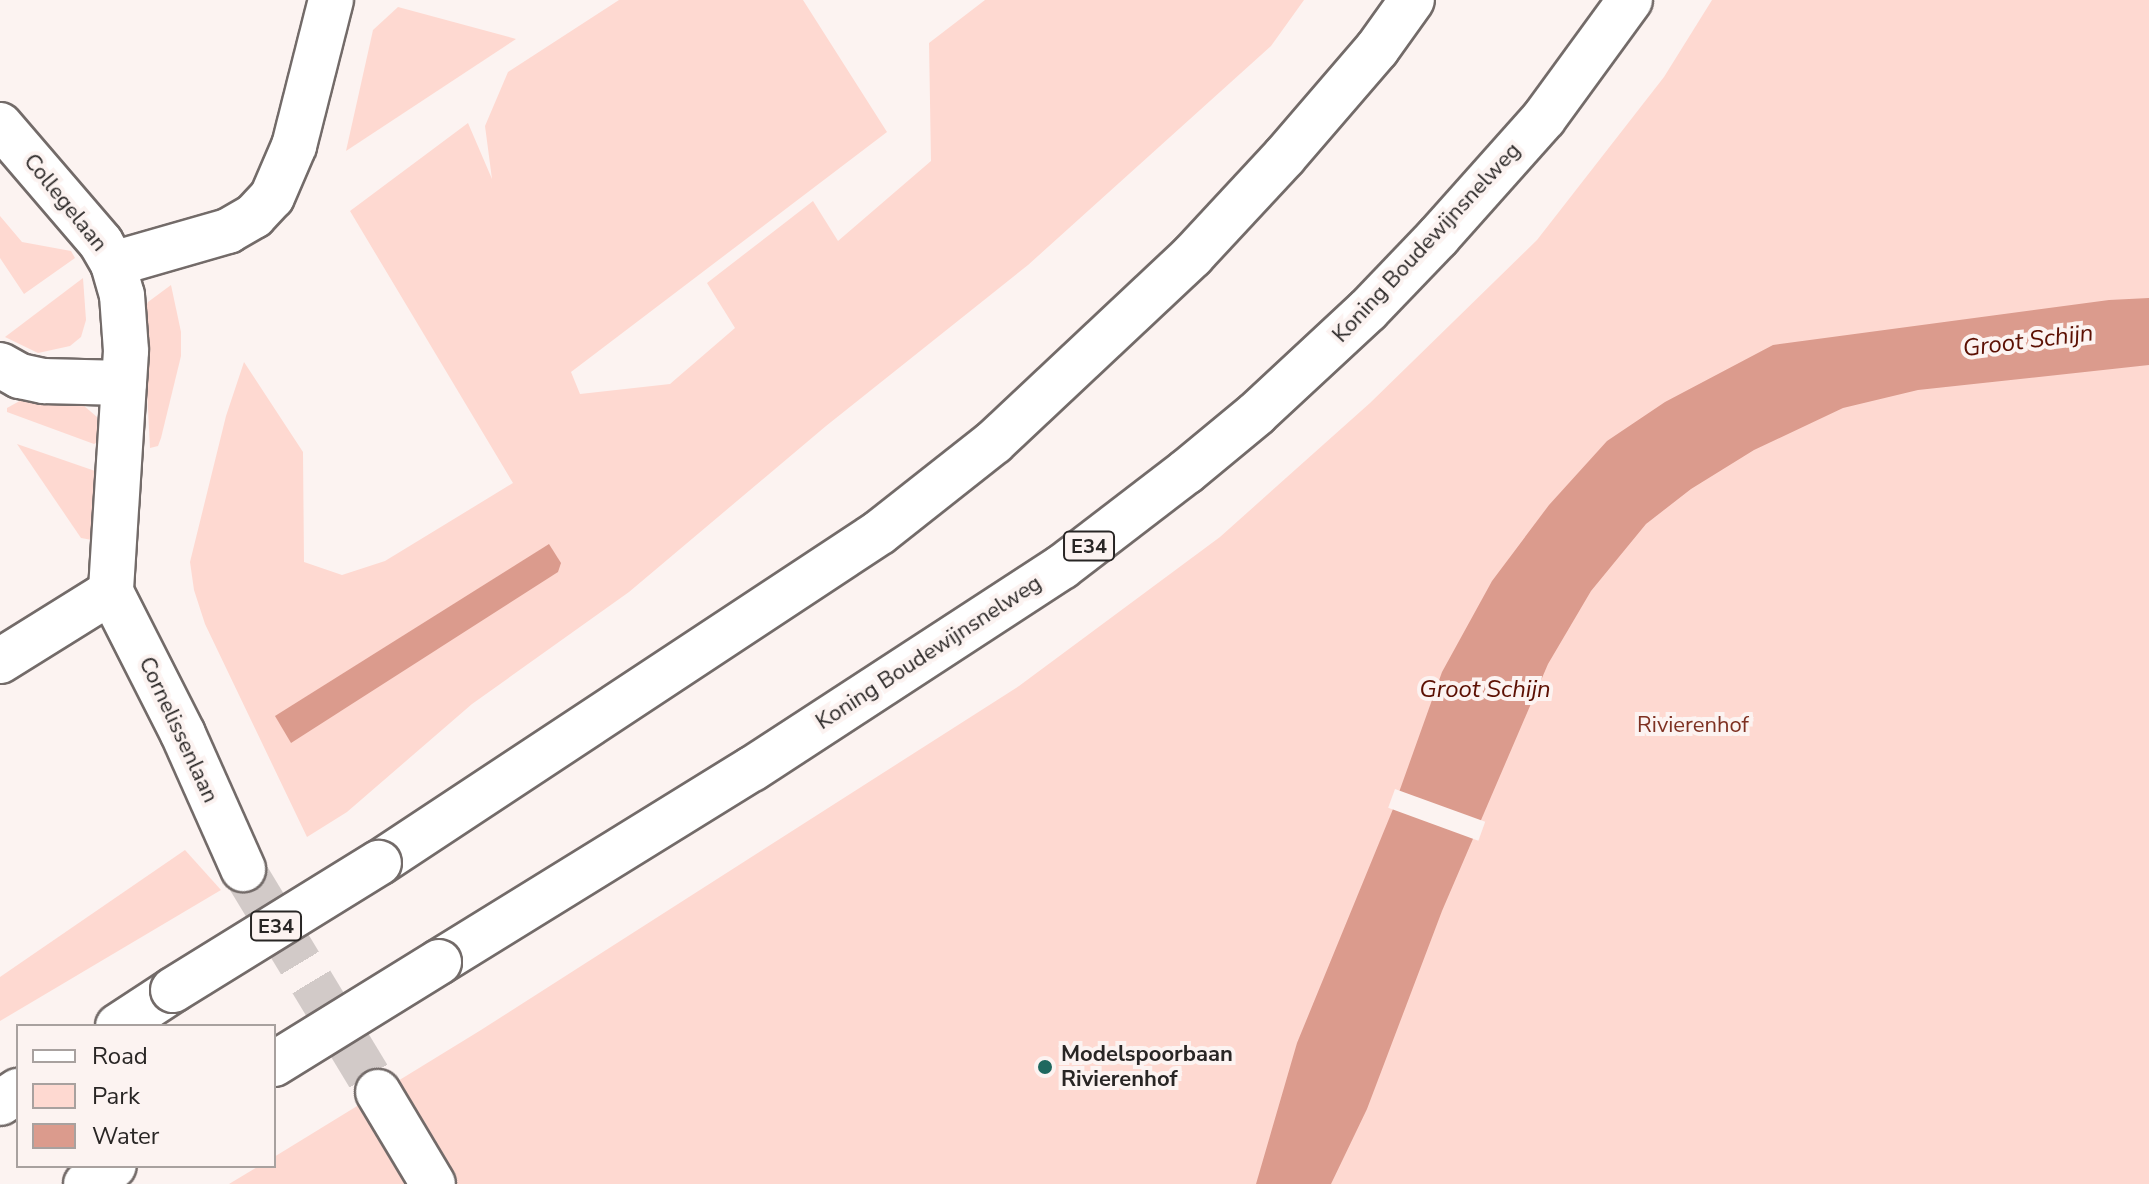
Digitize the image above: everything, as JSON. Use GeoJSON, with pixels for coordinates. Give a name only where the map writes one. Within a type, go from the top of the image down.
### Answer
{"type":"FeatureCollection","features":[{"type":"Feature","properties":{"kind":"main road"},"geometry":{"type":"LineString","coordinates":[[113,264],[228,231],[254,216],[272,197],[294,146],[331,0]]}},
{"type":"Feature","properties":{"kind":"main road","name":"E34"},"geometry":{"type":"LineString","coordinates":[[121,1024],[379,863],[880,532],[994,442],[1192,256],[1377,49],[1412,0]]}},
{"type":"Feature","properties":{"kind":"main road","name":"Koning Boudewijnsnelweg"},"geometry":{"type":"LineString","coordinates":[[276,1063],[752,769],[1062,567],[1186,472],[1256,414],[1368,310],[1438,237],[1544,118],[1630,0]]}},
{"type":"Feature","properties":{"kind":"main road","name":"Collegelaan"},"geometry":{"type":"LineString","coordinates":[[0,125],[101,243],[113,264],[122,295],[126,325],[124,383],[111,592]]}},
{"type":"Feature","properties":{"kind":"main road"},"geometry":{"type":"LineString","coordinates":[[0,365],[20,376],[44,381],[124,383]]}},
{"type":"Feature","properties":{"kind":"main road"},"geometry":{"type":"LineString","coordinates":[[0,661],[111,592]]}},
{"type":"Feature","properties":{"kind":"main road","name":"Cornelissenlaan"},"geometry":{"type":"LineString","coordinates":[[111,592],[183,734],[243,869]]}},
{"type":"Feature","properties":{"kind":"main road"},"geometry":{"type":"LineString","coordinates":[[378,1092],[433,1184]]}},
{"type":"Feature","properties":{"kind":"main road"},"geometry":{"type":"LineString","coordinates":[[86,1184],[111,1168]]}},
{"type":"Feature","properties":{"kind":"green space"},"geometry":{"type":"Polygon","coordinates":[[[619,0],[803,0],[887,132],[571,372],[580,394],[670,384],[735,328],[707,283],[813,201],[838,241],[931,161],[929,43],[985,0],[1304,0],[1271,46],[1028,265],[826,426],[629,592],[472,704],[347,812],[307,837],[205,624],[194,590],[190,562],[226,416],[244,362],[303,452],[304,562],[342,575],[385,561],[513,483],[350,211],[468,123],[492,179],[485,126],[508,72],[619,0]]]}},
{"type":"Feature","properties":{"kind":"green space","name":"Rivierenhof"},"geometry":{"type":"Polygon","coordinates":[[[1712,0],[2149,0],[2149,1184],[229,1184],[256,1168],[276,1168],[276,1156],[481,1030],[1019,686],[1220,537],[1370,403],[1537,240],[1664,77],[1712,0]]]}},
{"type":"Feature","properties":{"kind":"green space"},"geometry":{"type":"Polygon","coordinates":[[[398,7],[516,39],[346,151],[373,30],[398,7]]]}},
{"type":"Feature","properties":{"kind":"green space"},"geometry":{"type":"Polygon","coordinates":[[[0,216],[22,242],[71,251],[75,258],[24,294],[0,258],[0,216]]]}},
{"type":"Feature","properties":{"kind":"green space"},"geometry":{"type":"Polygon","coordinates":[[[83,278],[86,320],[81,337],[70,346],[38,353],[5,337],[83,278]]]}},
{"type":"Feature","properties":{"kind":"green space"},"geometry":{"type":"Polygon","coordinates":[[[171,285],[181,332],[181,356],[161,438],[158,446],[150,448],[143,313],[148,302],[171,285]]]}},
{"type":"Feature","properties":{"kind":"green space"},"geometry":{"type":"Polygon","coordinates":[[[25,398],[83,405],[97,417],[100,441],[94,444],[7,412],[7,408],[25,398]]]}},
{"type":"Feature","properties":{"kind":"green space"},"geometry":{"type":"Polygon","coordinates":[[[17,444],[98,472],[92,540],[81,538],[17,444]]]}},
{"type":"Feature","properties":{"kind":"green space"},"geometry":{"type":"Polygon","coordinates":[[[185,850],[221,890],[0,1021],[0,977],[185,850]]]}},
{"type":"Feature","properties":{"kind":"water","name":"Groot Schijn"},"geometry":{"type":"Polygon","coordinates":[[[2149,298],[2149,365],[1918,390],[1843,408],[1754,450],[1691,489],[1646,524],[1591,591],[1548,664],[1442,911],[1367,1109],[1331,1184],[1256,1184],[1297,1043],[1393,809],[1442,672],[1492,581],[1549,505],[1607,441],[1665,402],[1773,345],[2109,300],[2149,298]]]}},
{"type":"Feature","properties":{"kind":"water"},"geometry":{"type":"Polygon","coordinates":[[[549,544],[561,563],[558,572],[291,743],[275,716],[549,544]]]}},
{"type":"Feature","properties":{"kind":"pier"},"geometry":{"type":"Polygon","coordinates":[[[1395,789],[1485,822],[1478,841],[1388,808],[1395,789]]]}},
{"type":"Feature","properties":{"kind":"tunnel"},"geometry":{"type":"LineString","coordinates":[[243,869],[378,1092]]}},
{"type":"Feature","properties":{"kind":"place","name":"Modelspoorbaan Rivierenhof"},"geometry":{"type":"Point","coordinates":[1045,1067]}}]}
